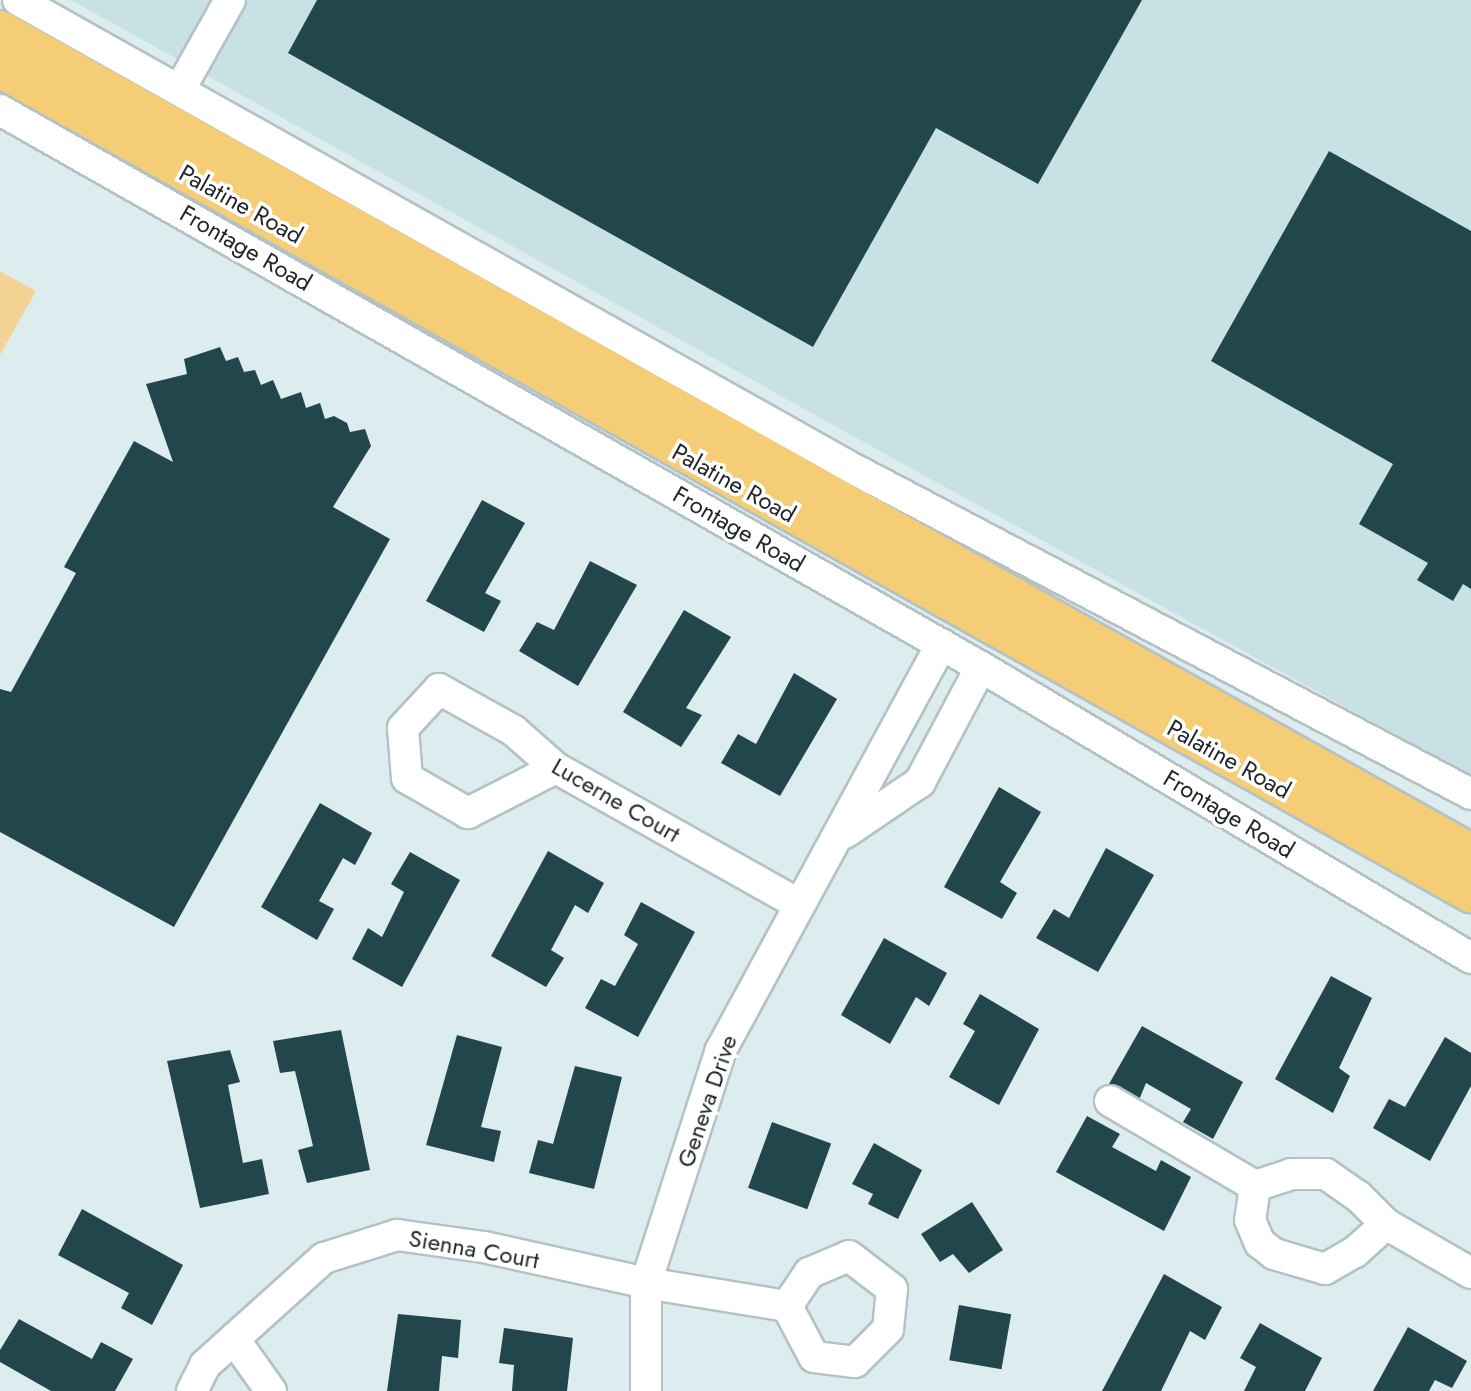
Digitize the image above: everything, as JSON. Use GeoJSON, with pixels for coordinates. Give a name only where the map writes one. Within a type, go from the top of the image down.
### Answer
{"type":"FeatureCollection","features":[{"type":"Feature","properties":{"kind":"highway","name":"Palatine Road"},"geometry":{"type":"LineString","coordinates":[[5,42],[1471,853]]}},
{"type":"Feature","properties":{"kind":"highway","name":"Palatine Road"},"geometry":{"type":"LineString","coordinates":[[5,42],[1471,893]]}},
{"type":"Feature","properties":{"kind":"street"},"geometry":{"type":"LineString","coordinates":[[18,0],[848,466],[1471,794]]}},
{"type":"Feature","properties":{"kind":"street"},"geometry":{"type":"LineString","coordinates":[[180,89],[230,0]]}},
{"type":"Feature","properties":{"kind":"street","name":"Frontage Road"},"geometry":{"type":"LineString","coordinates":[[0,110],[981,667],[1471,958]]}},
{"type":"Feature","properties":{"kind":"street","name":"Geneva Drive"},"geometry":{"type":"LineString","coordinates":[[646,1391],[646,1283],[721,1050],[797,903],[842,835],[941,645]]}},
{"type":"Feature","properties":{"kind":"street","name":"Geneva Drive"},"geometry":{"type":"LineString","coordinates":[[842,835],[920,782],[981,667]]}},
{"type":"Feature","properties":{"kind":"street","name":"Lucerne Court"},"geometry":{"type":"LineString","coordinates":[[556,768],[468,813],[407,778],[403,728],[439,690],[514,731],[556,768],[797,903]]}},
{"type":"Feature","properties":{"kind":"street"},"geometry":{"type":"LineString","coordinates":[[1110,1101],[1255,1186],[1291,1174],[1326,1174],[1358,1196],[1386,1224],[1471,1272]]}},
{"type":"Feature","properties":{"kind":"street"},"geometry":{"type":"LineString","coordinates":[[1255,1186],[1250,1220],[1260,1243],[1274,1254],[1325,1269],[1355,1252],[1386,1224]]}},
{"type":"Feature","properties":{"kind":"street","name":"Sienna Court"},"geometry":{"type":"LineString","coordinates":[[192,1391],[205,1365],[324,1258],[397,1235],[484,1247],[646,1283],[787,1306]]}},
{"type":"Feature","properties":{"kind":"street"},"geometry":{"type":"LineString","coordinates":[[234,1339],[271,1391]]}},
{"type":"Feature","properties":{"kind":"shaded area"},"geometry":{"type":"Polygon","coordinates":[[[71,0],[1471,0],[1471,776],[916,471],[71,0]]]}},
{"type":"Feature","properties":{"kind":"shaded area"},"geometry":{"type":"Polygon","coordinates":[[[0,271],[36,291],[0,355],[0,271]]]}},
{"type":"Feature","properties":{"kind":"building"},"geometry":{"type":"Polygon","coordinates":[[[317,0],[1142,0],[1038,184],[936,128],[813,347],[288,53],[317,0]]]}},
{"type":"Feature","properties":{"kind":"building"},"geometry":{"type":"Polygon","coordinates":[[[1329,151],[1471,231],[1471,589],[1463,584],[1453,601],[1417,580],[1428,563],[1359,524],[1393,464],[1211,361],[1329,151]]]}},
{"type":"Feature","properties":{"kind":"building"},"geometry":{"type":"Polygon","coordinates":[[[220,347],[226,361],[238,357],[244,372],[255,370],[261,385],[273,380],[281,399],[301,392],[306,408],[320,403],[325,419],[334,416],[347,423],[350,432],[365,429],[371,446],[333,507],[390,539],[174,927],[0,832],[0,689],[11,692],[76,573],[64,567],[134,441],[173,462],[146,384],[187,374],[184,359],[220,347]]]}},
{"type":"Feature","properties":{"kind":"building"},"geometry":{"type":"Polygon","coordinates":[[[482,500],[525,523],[485,593],[501,601],[484,632],[426,601],[482,500]]]}},
{"type":"Feature","properties":{"kind":"building"},"geometry":{"type":"Polygon","coordinates":[[[590,561],[637,585],[578,686],[519,651],[537,622],[554,630],[590,561]]]}},
{"type":"Feature","properties":{"kind":"building"},"geometry":{"type":"Polygon","coordinates":[[[684,610],[731,637],[686,708],[702,715],[681,747],[623,712],[684,610]]]}},
{"type":"Feature","properties":{"kind":"building"},"geometry":{"type":"Polygon","coordinates":[[[794,673],[837,699],[780,796],[721,763],[738,734],[756,744],[794,673]]]}},
{"type":"Feature","properties":{"kind":"building"},"geometry":{"type":"Polygon","coordinates":[[[999,787],[1041,812],[1000,882],[1017,893],[1002,919],[944,887],[999,787]]]}},
{"type":"Feature","properties":{"kind":"building"},"geometry":{"type":"Polygon","coordinates":[[[320,803],[372,833],[355,865],[343,858],[319,901],[334,909],[317,940],[261,907],[320,803]]]}},
{"type":"Feature","properties":{"kind":"building"},"geometry":{"type":"Polygon","coordinates":[[[1106,848],[1154,875],[1098,972],[1036,938],[1054,909],[1069,918],[1106,848]]]}},
{"type":"Feature","properties":{"kind":"building"},"geometry":{"type":"Polygon","coordinates":[[[548,851],[604,883],[588,913],[575,905],[551,950],[564,958],[546,987],[491,956],[548,851]]]}},
{"type":"Feature","properties":{"kind":"building"},"geometry":{"type":"Polygon","coordinates":[[[410,852],[460,880],[402,987],[352,959],[368,928],[382,937],[404,892],[391,884],[410,852]]]}},
{"type":"Feature","properties":{"kind":"building"},"geometry":{"type":"Polygon","coordinates":[[[641,902],[695,932],[638,1037],[585,1008],[601,979],[615,986],[638,944],[624,935],[641,902]]]}},
{"type":"Feature","properties":{"kind":"building"},"geometry":{"type":"Polygon","coordinates":[[[884,938],[947,973],[929,1006],[916,997],[890,1044],[841,1015],[884,938]]]}},
{"type":"Feature","properties":{"kind":"building"},"geometry":{"type":"Polygon","coordinates":[[[1331,976],[1372,998],[1339,1068],[1350,1076],[1333,1113],[1275,1079],[1331,976]]]}},
{"type":"Feature","properties":{"kind":"building"},"geometry":{"type":"Polygon","coordinates":[[[980,994],[1039,1029],[999,1105],[949,1077],[975,1031],[963,1024],[980,994]]]}},
{"type":"Feature","properties":{"kind":"building"},"geometry":{"type":"Polygon","coordinates":[[[1142,1026],[1243,1082],[1213,1139],[1183,1122],[1191,1109],[1146,1083],[1139,1100],[1109,1084],[1142,1026]]]}},
{"type":"Feature","properties":{"kind":"building"},"geometry":{"type":"Polygon","coordinates":[[[341,1030],[370,1170],[307,1183],[298,1150],[313,1146],[295,1071],[280,1073],[273,1041],[341,1030]]]}},
{"type":"Feature","properties":{"kind":"building"},"geometry":{"type":"Polygon","coordinates":[[[457,1035],[502,1047],[481,1127],[501,1131],[494,1162],[426,1145],[457,1035]]]}},
{"type":"Feature","properties":{"kind":"building"},"geometry":{"type":"Polygon","coordinates":[[[1445,1037],[1471,1053],[1471,1086],[1430,1161],[1373,1128],[1389,1099],[1405,1107],[1445,1037]]]}},
{"type":"Feature","properties":{"kind":"building"},"geometry":{"type":"Polygon","coordinates":[[[230,1050],[240,1082],[228,1085],[243,1163],[262,1159],[269,1194],[200,1208],[167,1061],[230,1050]]]}},
{"type":"Feature","properties":{"kind":"building"},"geometry":{"type":"Polygon","coordinates":[[[575,1066],[622,1077],[594,1189],[529,1173],[538,1140],[553,1144],[575,1066]]]}},
{"type":"Feature","properties":{"kind":"building"},"geometry":{"type":"Polygon","coordinates":[[[1087,1116],[1120,1134],[1112,1147],[1156,1171],[1161,1160],[1191,1177],[1164,1231],[1056,1172],[1087,1116]]]}},
{"type":"Feature","properties":{"kind":"building"},"geometry":{"type":"Polygon","coordinates":[[[772,1122],[831,1144],[807,1209],[748,1188],[772,1122]]]}},
{"type":"Feature","properties":{"kind":"building"},"geometry":{"type":"Polygon","coordinates":[[[874,1143],[922,1170],[898,1219],[868,1204],[873,1194],[852,1184],[874,1143]]]}},
{"type":"Feature","properties":{"kind":"building"},"geometry":{"type":"Polygon","coordinates":[[[972,1202],[1003,1250],[969,1273],[953,1254],[940,1262],[921,1234],[972,1202]]]}},
{"type":"Feature","properties":{"kind":"building"},"geometry":{"type":"Polygon","coordinates":[[[82,1209],[183,1265],[152,1325],[121,1308],[129,1293],[58,1255],[82,1209]]]}},
{"type":"Feature","properties":{"kind":"building"},"geometry":{"type":"Polygon","coordinates":[[[1164,1274],[1222,1307],[1205,1340],[1190,1331],[1161,1391],[1102,1391],[1164,1274]]]}},
{"type":"Feature","properties":{"kind":"building"},"geometry":{"type":"Polygon","coordinates":[[[959,1305],[1011,1314],[1001,1369],[949,1360],[959,1305]]]}},
{"type":"Feature","properties":{"kind":"building"},"geometry":{"type":"Polygon","coordinates":[[[398,1314],[461,1320],[458,1358],[442,1356],[439,1391],[387,1391],[398,1314]]]}},
{"type":"Feature","properties":{"kind":"building"},"geometry":{"type":"Polygon","coordinates":[[[19,1319],[92,1359],[101,1342],[133,1359],[115,1391],[51,1391],[0,1362],[0,1350],[19,1319]]]}},
{"type":"Feature","properties":{"kind":"building"},"geometry":{"type":"Polygon","coordinates":[[[1260,1323],[1322,1358],[1305,1391],[1244,1391],[1256,1367],[1240,1358],[1260,1323]]]}},
{"type":"Feature","properties":{"kind":"building"},"geometry":{"type":"Polygon","coordinates":[[[1408,1327],[1467,1361],[1452,1388],[1435,1380],[1429,1391],[1373,1391],[1408,1327]]]}},
{"type":"Feature","properties":{"kind":"building"},"geometry":{"type":"Polygon","coordinates":[[[504,1328],[573,1338],[567,1391],[512,1391],[514,1365],[499,1363],[504,1328]]]}}]}
